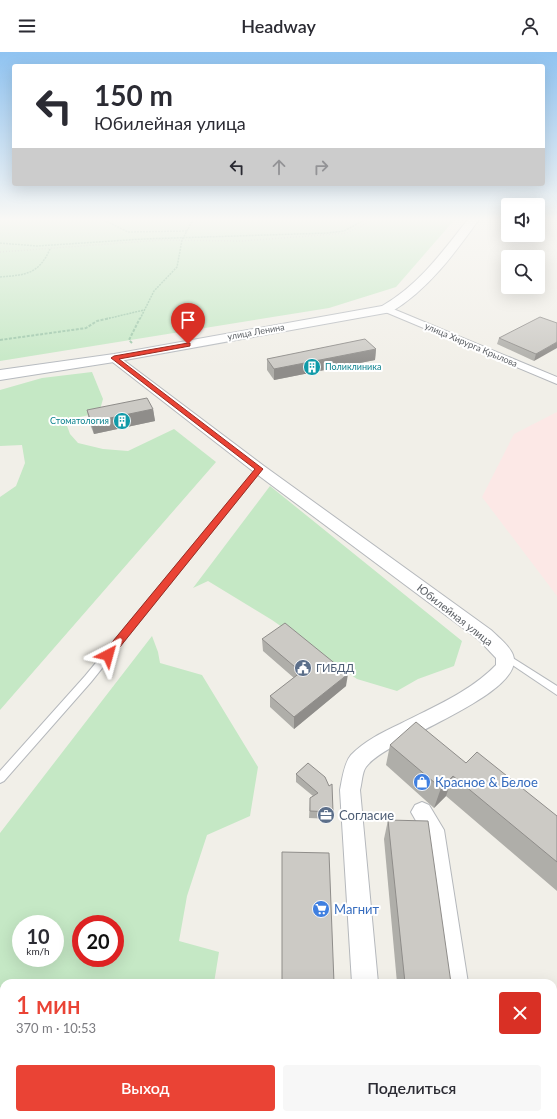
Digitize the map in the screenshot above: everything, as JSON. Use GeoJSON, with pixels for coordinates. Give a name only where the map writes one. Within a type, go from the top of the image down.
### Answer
{"type":"FeatureCollection","features":[{"type":"Feature","properties":{"kind":"street","name":"улица Ленина"},"geometry":{"type":"LineString","coordinates":[[0,375],[114,358],[386,309],[393,306],[422,282],[434,268]]}},
{"type":"Feature","properties":{"kind":"street","name":"улица Хирурга Крылова"},"geometry":{"type":"LineString","coordinates":[[386,309],[557,381]]}},
{"type":"Feature","properties":{"kind":"street","name":"Юбилейная улица"},"geometry":{"type":"LineString","coordinates":[[114,358],[259,469],[485,635],[505,656]]}},
{"type":"Feature","properties":{"kind":"street"},"geometry":{"type":"LineString","coordinates":[[365,979],[350,790],[358,762],[380,742],[450,708],[490,683],[504,667],[505,656]]}},
{"type":"Feature","properties":{"kind":"street"},"geometry":{"type":"LineString","coordinates":[[422,812],[433,830],[454,979]]}},
{"type":"Feature","properties":{"kind":"lane"},"geometry":{"type":"LineString","coordinates":[[0,778],[88,679],[259,469]]}},
{"type":"Feature","properties":{"kind":"lane"},"geometry":{"type":"LineString","coordinates":[[505,656],[557,691]]}},
{"type":"Feature","properties":{"kind":"path"},"geometry":{"type":"LineString","coordinates":[[0,277],[32,273],[39,268]]}},
{"type":"Feature","properties":{"kind":"path"},"geometry":{"type":"LineString","coordinates":[[140,353],[129,340],[154,290],[176,268]]}},
{"type":"Feature","properties":{"kind":"path"},"geometry":{"type":"LineString","coordinates":[[0,340],[86,328],[97,321],[144,310]]}},
{"type":"Feature","properties":{"kind":"shaded area"},"geometry":{"type":"Polygon","coordinates":[[[557,412],[557,596],[482,497],[514,434],[557,412]]]}},
{"type":"Feature","properties":{"kind":"green space"},"geometry":{"type":"Polygon","coordinates":[[[0,268],[413,268],[396,287],[329,308],[0,361],[0,268]]]}},
{"type":"Feature","properties":{"kind":"green space"},"geometry":{"type":"Polygon","coordinates":[[[92,372],[103,399],[99,413],[75,418],[66,423],[70,434],[78,443],[103,449],[128,451],[174,429],[216,462],[0,710],[0,497],[16,486],[25,463],[22,445],[0,446],[0,390],[42,378],[92,372]]]}},
{"type":"Feature","properties":{"kind":"green space"},"geometry":{"type":"Polygon","coordinates":[[[270,486],[462,641],[454,666],[418,679],[397,691],[357,679],[272,620],[208,581],[193,588],[270,486]]]}},
{"type":"Feature","properties":{"kind":"green space"},"geometry":{"type":"Polygon","coordinates":[[[152,636],[158,652],[160,663],[202,675],[258,767],[250,816],[207,835],[187,896],[179,941],[219,952],[215,979],[0,979],[0,833],[152,636]]]}},
{"type":"Feature","properties":{"kind":"building"},"geometry":{"type":"Polygon","coordinates":[[[540,317],[557,323],[557,342],[536,354],[499,338],[540,317]]]}},
{"type":"Feature","properties":{"kind":"building"},"geometry":{"type":"Polygon","coordinates":[[[365,339],[376,349],[274,369],[267,359],[365,339]]]}},
{"type":"Feature","properties":{"kind":"building"},"geometry":{"type":"Polygon","coordinates":[[[147,398],[153,409],[91,422],[87,410],[147,398]]]}},
{"type":"Feature","properties":{"kind":"building","name":"ГИБДД"},"geometry":{"type":"Polygon","coordinates":[[[285,623],[348,674],[294,717],[270,696],[301,672],[262,639],[285,623]]]}},
{"type":"Feature","properties":{"kind":"building"},"geometry":{"type":"Polygon","coordinates":[[[416,722],[466,763],[477,752],[557,816],[557,862],[453,776],[441,788],[390,745],[416,722]]]}},
{"type":"Feature","properties":{"kind":"building"},"geometry":{"type":"Polygon","coordinates":[[[308,763],[325,777],[329,786],[332,784],[333,812],[310,811],[310,798],[318,793],[296,774],[308,763]]]}},
{"type":"Feature","properties":{"kind":"building"},"geometry":{"type":"Polygon","coordinates":[[[388,820],[428,821],[450,979],[405,979],[388,820]]]}},
{"type":"Feature","properties":{"kind":"building"},"geometry":{"type":"Polygon","coordinates":[[[282,852],[329,853],[334,979],[282,979],[282,852]]]}},
{"type":"Feature","properties":{"kind":"place","name":"Поликлиника"},"geometry":{"type":"Point","coordinates":[312,367]}},
{"type":"Feature","properties":{"kind":"place","name":"Стоматология"},"geometry":{"type":"Point","coordinates":[122,421]}},
{"type":"Feature","properties":{"kind":"place","name":"ГИБДД"},"geometry":{"type":"Point","coordinates":[303,668]}},
{"type":"Feature","properties":{"kind":"place","name":"Красное & Белое"},"geometry":{"type":"Point","coordinates":[422,782]}},
{"type":"Feature","properties":{"kind":"place","name":"Согласие"},"geometry":{"type":"Point","coordinates":[326,815]}},
{"type":"Feature","properties":{"kind":"place","name":"Магнит"},"geometry":{"type":"Point","coordinates":[321,909]}},
{"type":"Feature","properties":{"kind":"route"},"geometry":{"type":"LineString","coordinates":[[108,655],[259,469],[114,358],[188,344]]}}]}
